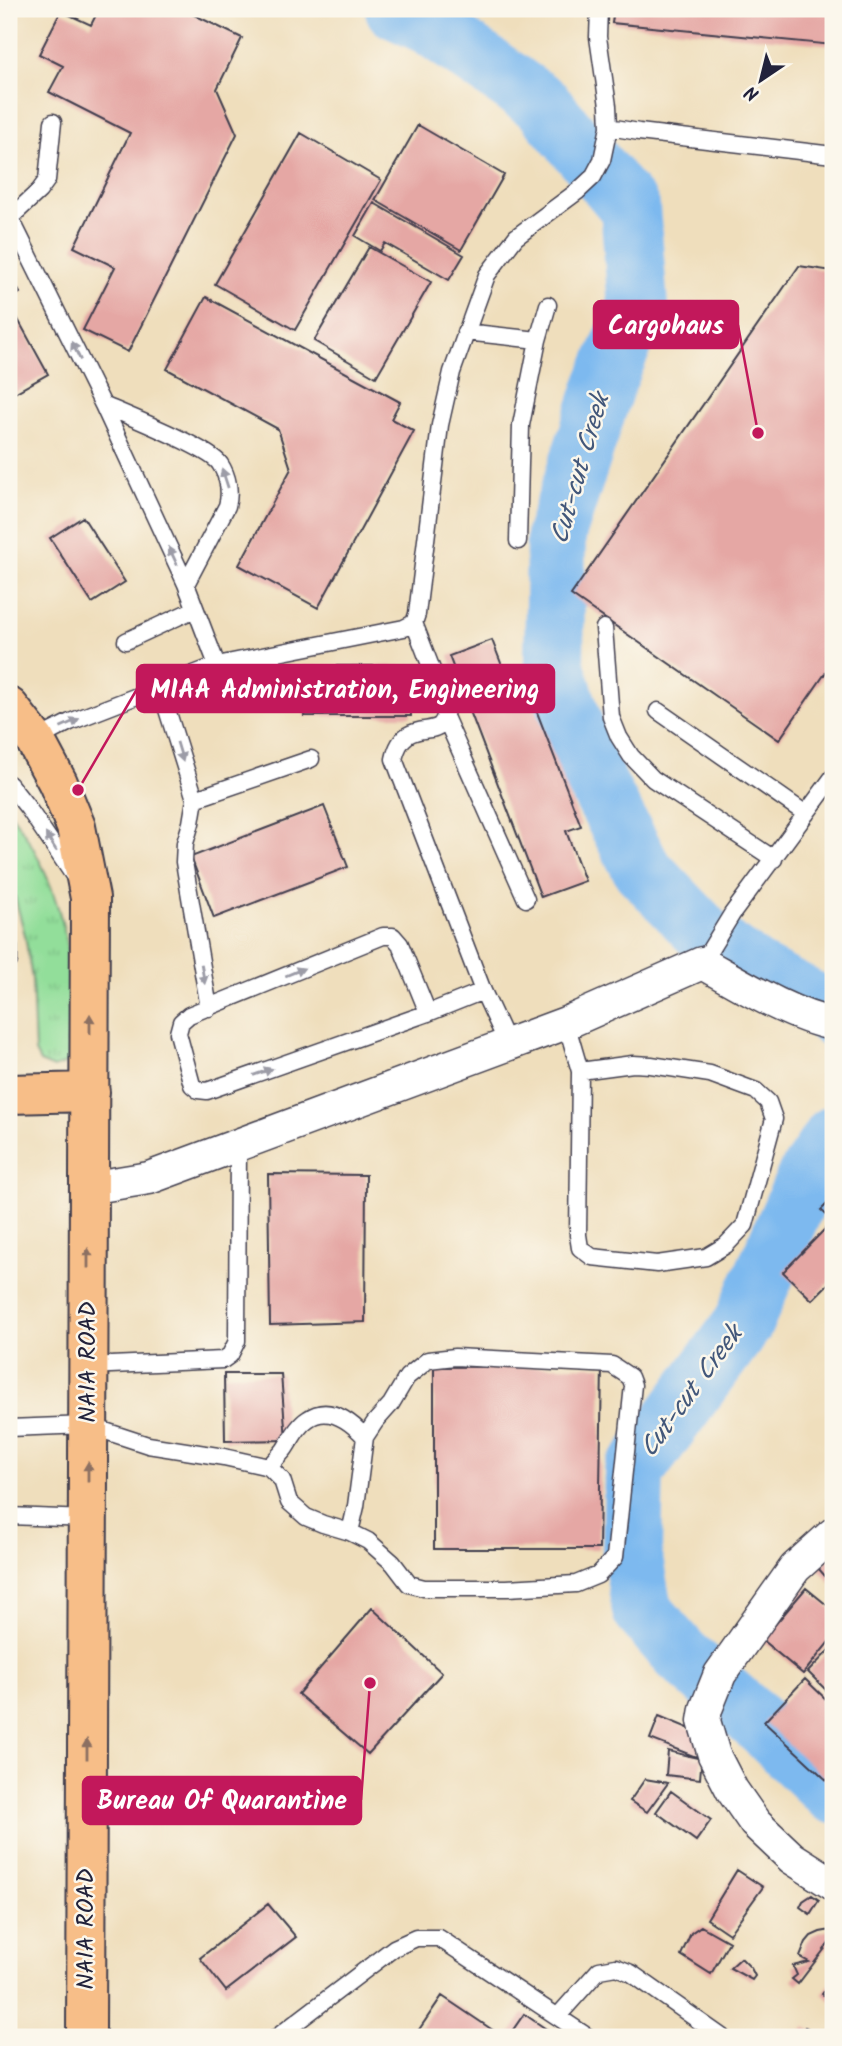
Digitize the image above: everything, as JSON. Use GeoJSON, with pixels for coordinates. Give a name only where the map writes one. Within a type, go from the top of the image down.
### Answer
{"type":"FeatureCollection","features":[{"type":"Feature","properties":{"kind":"main road","name":"NAIA ROAD"},"geometry":{"type":"LineString","coordinates":[[9,707],[35,740],[58,783],[76,827],[90,898],[86,2037]]}},
{"type":"Feature","properties":{"kind":"main road"},"geometry":{"type":"LineString","coordinates":[[9,1094],[90,1092]]}},
{"type":"Feature","properties":{"kind":"street"},"geometry":{"type":"LineString","coordinates":[[88,1188],[149,1178],[509,1045],[566,1023],[709,951],[776,1003],[821,1022],[833,1024]]}},
{"type":"Feature","properties":{"kind":"street"},"geometry":{"type":"LineString","coordinates":[[833,1534],[795,1568],[720,1674],[704,1721],[714,1755],[732,1790],[755,1823],[792,1857],[833,1884]]}},
{"type":"Feature","properties":{"kind":"lane"},"geometry":{"type":"LineString","coordinates":[[527,899],[446,719],[446,706],[414,623],[440,425],[452,372],[487,275],[516,237],[578,191],[593,177],[602,160],[609,127],[606,83],[598,37],[599,9]]}},
{"type":"Feature","properties":{"kind":"lane"},"geometry":{"type":"LineString","coordinates":[[53,122],[47,180],[39,191],[10,217],[103,405],[186,584],[217,665]]}},
{"type":"Feature","properties":{"kind":"lane"},"geometry":{"type":"LineString","coordinates":[[609,127],[833,155]]}},
{"type":"Feature","properties":{"kind":"lane"},"geometry":{"type":"LineString","coordinates":[[518,541],[521,425],[548,305]]}},
{"type":"Feature","properties":{"kind":"lane"},"geometry":{"type":"LineString","coordinates":[[465,332],[538,340]]}},
{"type":"Feature","properties":{"kind":"lane"},"geometry":{"type":"LineString","coordinates":[[103,405],[204,450],[220,463],[229,485],[227,506],[186,584]]}},
{"type":"Feature","properties":{"kind":"lane"},"geometry":{"type":"LineString","coordinates":[[126,641],[195,609]]}},
{"type":"Feature","properties":{"kind":"lane"},"geometry":{"type":"LineString","coordinates":[[35,740],[70,722],[217,665],[404,628],[414,623]]}},
{"type":"Feature","properties":{"kind":"lane"},"geometry":{"type":"LineString","coordinates":[[604,628],[611,717],[631,756],[653,779],[774,859]]}},
{"type":"Feature","properties":{"kind":"lane"},"geometry":{"type":"LineString","coordinates":[[160,687],[195,799],[185,843],[184,862],[209,1008]]}},
{"type":"Feature","properties":{"kind":"lane"},"geometry":{"type":"LineString","coordinates":[[658,711],[806,814]]}},
{"type":"Feature","properties":{"kind":"lane"},"geometry":{"type":"LineString","coordinates":[[446,719],[438,728],[408,735],[398,745],[394,759],[483,991],[509,1045]]}},
{"type":"Feature","properties":{"kind":"lane"},"geometry":{"type":"LineString","coordinates":[[195,799],[311,759]]}},
{"type":"Feature","properties":{"kind":"lane"},"geometry":{"type":"LineString","coordinates":[[709,951],[732,914],[833,777]]}},
{"type":"Feature","properties":{"kind":"lane"},"geometry":{"type":"LineString","coordinates":[[9,784],[90,898]]}},
{"type":"Feature","properties":{"kind":"lane"},"geometry":{"type":"LineString","coordinates":[[428,1013],[400,944],[393,936],[383,936],[188,1015],[181,1022],[178,1033],[192,1085],[198,1090],[207,1091],[428,1013],[483,991]]}},
{"type":"Feature","properties":{"kind":"lane"},"geometry":{"type":"LineString","coordinates":[[9,946],[9,961]]}},
{"type":"Feature","properties":{"kind":"lane"},"geometry":{"type":"LineString","coordinates":[[566,1023],[580,1071],[580,1248],[592,1257],[657,1264],[706,1257],[726,1245],[745,1225],[774,1119],[768,1102],[756,1091],[698,1072],[633,1064],[580,1071]]}},
{"type":"Feature","properties":{"kind":"lane"},"geometry":{"type":"LineString","coordinates":[[88,1366],[223,1360],[230,1355],[237,1341],[238,1145]]}},
{"type":"Feature","properties":{"kind":"lane"},"geometry":{"type":"LineString","coordinates":[[9,1428],[87,1424],[148,1445],[269,1467],[282,1480],[289,1502],[306,1517],[368,1541],[393,1563],[409,1584],[424,1588],[507,1588],[576,1584],[598,1575],[615,1557],[633,1385],[630,1377],[612,1365],[455,1357],[428,1360],[407,1377],[366,1437],[356,1506],[349,1532]]}},
{"type":"Feature","properties":{"kind":"lane"},"geometry":{"type":"LineString","coordinates":[[269,1467],[307,1419],[321,1413],[343,1418],[354,1424],[366,1437]]}},
{"type":"Feature","properties":{"kind":"lane"},"geometry":{"type":"LineString","coordinates":[[9,1516],[88,1519]]}},
{"type":"Feature","properties":{"kind":"lane"},"geometry":{"type":"LineString","coordinates":[[277,2037],[394,1948],[416,1938],[439,1938],[588,2037]]}},
{"type":"Feature","properties":{"kind":"lane"},"geometry":{"type":"LineString","coordinates":[[558,2017],[599,1970],[616,1967],[631,1973],[722,2037]]}},
{"type":"Feature","properties":{"kind":"green space"},"geometry":{"type":"Polygon","coordinates":[[[9,811],[44,870],[59,913],[69,957],[73,990],[71,1061],[54,1068],[40,1062],[35,1052],[32,979],[25,935],[9,875],[9,811]]]}},
{"type":"Feature","properties":{"kind":"building"},"geometry":{"type":"Polygon","coordinates":[[[99,9],[182,9],[242,38],[217,89],[237,134],[128,352],[83,330],[115,267],[74,247],[130,133],[49,92],[63,66],[39,54],[61,11],[91,25],[99,9]]]}},
{"type":"Feature","properties":{"kind":"building"},"geometry":{"type":"Polygon","coordinates":[[[614,9],[833,9],[833,45],[612,23],[614,9]]]}},
{"type":"Feature","properties":{"kind":"building"},"geometry":{"type":"Polygon","coordinates":[[[418,125],[504,175],[461,250],[375,200],[418,125]]]}},
{"type":"Feature","properties":{"kind":"building"},"geometry":{"type":"Polygon","coordinates":[[[301,133],[381,180],[295,330],[215,284],[301,133]]]}},
{"type":"Feature","properties":{"kind":"building"},"geometry":{"type":"Polygon","coordinates":[[[374,203],[464,255],[449,280],[385,243],[380,251],[355,236],[374,203]]]}},
{"type":"Feature","properties":{"kind":"building"},"geometry":{"type":"Polygon","coordinates":[[[369,247],[431,282],[376,377],[314,341],[369,247]]]}},
{"type":"Feature","properties":{"kind":"building"},"geometry":{"type":"Polygon","coordinates":[[[799,266],[833,271],[833,662],[779,740],[571,595],[799,266]]]}},
{"type":"Feature","properties":{"kind":"building"},"geometry":{"type":"Polygon","coordinates":[[[9,273],[20,293],[9,300],[9,273]]]}},
{"type":"Feature","properties":{"kind":"building"},"geometry":{"type":"Polygon","coordinates":[[[206,297],[400,402],[391,419],[414,431],[318,608],[239,565],[291,469],[278,429],[167,369],[206,297]]]}},
{"type":"Feature","properties":{"kind":"building"},"geometry":{"type":"Polygon","coordinates":[[[15,314],[48,374],[9,396],[9,317],[15,314]]]}},
{"type":"Feature","properties":{"kind":"building"},"geometry":{"type":"Polygon","coordinates":[[[83,517],[125,582],[92,603],[50,538],[83,517]]]}},
{"type":"Feature","properties":{"kind":"building"},"geometry":{"type":"Polygon","coordinates":[[[492,640],[513,694],[528,689],[581,826],[566,831],[585,881],[541,897],[449,656],[492,640]]]}},
{"type":"Feature","properties":{"kind":"building"},"geometry":{"type":"Polygon","coordinates":[[[303,666],[410,666],[411,716],[304,716],[303,666]]]}},
{"type":"Feature","properties":{"kind":"building"},"geometry":{"type":"Polygon","coordinates":[[[324,806],[348,867],[214,918],[191,857],[324,806]]]}},
{"type":"Feature","properties":{"kind":"building"},"geometry":{"type":"Polygon","coordinates":[[[268,1174],[366,1175],[365,1322],[270,1325],[268,1174]]]}},
{"type":"Feature","properties":{"kind":"building"},"geometry":{"type":"Polygon","coordinates":[[[833,1198],[833,1221],[821,1210],[833,1198]]]}},
{"type":"Feature","properties":{"kind":"building"},"geometry":{"type":"Polygon","coordinates":[[[827,1227],[833,1233],[833,1279],[812,1300],[783,1272],[827,1227]]]}},
{"type":"Feature","properties":{"kind":"building"},"geometry":{"type":"Polygon","coordinates":[[[602,1366],[599,1549],[434,1549],[434,1367],[602,1366]]]}},
{"type":"Feature","properties":{"kind":"building"},"geometry":{"type":"Polygon","coordinates":[[[224,1374],[281,1374],[286,1440],[225,1441],[224,1374]]]}},
{"type":"Feature","properties":{"kind":"building"},"geometry":{"type":"Polygon","coordinates":[[[833,1555],[833,1585],[818,1568],[833,1555]]]}},
{"type":"Feature","properties":{"kind":"building"},"geometry":{"type":"Polygon","coordinates":[[[806,1588],[833,1610],[833,1637],[803,1674],[762,1640],[806,1588]]]}},
{"type":"Feature","properties":{"kind":"building"},"geometry":{"type":"Polygon","coordinates":[[[372,1608],[442,1673],[368,1754],[298,1694],[372,1608]]]}},
{"type":"Feature","properties":{"kind":"building"},"geometry":{"type":"Polygon","coordinates":[[[833,1646],[833,1697],[808,1672],[833,1646]]]}},
{"type":"Feature","properties":{"kind":"building"},"geometry":{"type":"Polygon","coordinates":[[[805,1679],[833,1706],[833,1786],[764,1722],[805,1679]]]}},
{"type":"Feature","properties":{"kind":"building"},"geometry":{"type":"Polygon","coordinates":[[[659,1716],[705,1735],[696,1757],[650,1739],[659,1716]]]}},
{"type":"Feature","properties":{"kind":"building"},"geometry":{"type":"Polygon","coordinates":[[[668,1751],[697,1758],[702,1754],[700,1779],[666,1775],[668,1751]]]}},
{"type":"Feature","properties":{"kind":"building"},"geometry":{"type":"Polygon","coordinates":[[[645,1779],[668,1783],[647,1812],[630,1801],[645,1779]]]}},
{"type":"Feature","properties":{"kind":"building"},"geometry":{"type":"Polygon","coordinates":[[[671,1791],[711,1820],[696,1841],[656,1812],[671,1791]]]}},
{"type":"Feature","properties":{"kind":"building"},"geometry":{"type":"Polygon","coordinates":[[[737,1870],[763,1887],[729,1934],[707,1919],[737,1870]]]}},
{"type":"Feature","properties":{"kind":"building"},"geometry":{"type":"Polygon","coordinates":[[[812,1895],[819,1900],[810,1914],[800,1907],[803,1901],[812,1895]]]}},
{"type":"Feature","properties":{"kind":"building"},"geometry":{"type":"Polygon","coordinates":[[[268,1904],[296,1937],[226,1991],[200,1958],[268,1904]]]}},
{"type":"Feature","properties":{"kind":"building"},"geometry":{"type":"Polygon","coordinates":[[[701,1926],[729,1942],[711,1974],[681,1955],[691,1933],[701,1926]]]}},
{"type":"Feature","properties":{"kind":"building"},"geometry":{"type":"Polygon","coordinates":[[[831,1930],[833,1938],[798,1984],[792,1979],[797,1975],[793,1966],[809,1962],[800,1957],[806,1942],[811,1936],[831,1930]]]}},
{"type":"Feature","properties":{"kind":"building"},"geometry":{"type":"Polygon","coordinates":[[[741,1958],[755,1976],[752,1980],[730,1968],[741,1958]]]}},
{"type":"Feature","properties":{"kind":"building"},"geometry":{"type":"Polygon","coordinates":[[[833,1980],[833,2002],[822,1994],[833,1980]]]}},
{"type":"Feature","properties":{"kind":"building"},"geometry":{"type":"Polygon","coordinates":[[[442,1996],[503,2037],[414,2037],[442,1996]]]}},
{"type":"Feature","properties":{"kind":"building"},"geometry":{"type":"Polygon","coordinates":[[[524,2014],[558,2037],[508,2037],[524,2014]]]}},
{"type":"Feature","properties":{"kind":"building"},"geometry":{"type":"Polygon","coordinates":[[[805,2027],[824,2037],[798,2037],[805,2027]]]}},
{"type":"Feature","properties":{"kind":"waterway","name":"Cut-cut Creek"},"geometry":{"type":"LineString","coordinates":[[395,9],[429,25],[542,104],[630,208],[638,306],[604,387],[556,534],[554,664],[583,756],[642,869],[706,936],[761,975],[822,1006],[833,1017]]}},
{"type":"Feature","properties":{"kind":"waterway","name":"Cut-cut Creek"},"geometry":{"type":"LineString","coordinates":[[833,1136],[805,1180],[743,1324],[634,1472],[632,1553],[642,1610],[681,1655],[833,1794]]}},
{"type":"Feature","properties":{"kind":"place","name":"Cargohaus"},"geometry":{"type":"Point","coordinates":[758,433]}},
{"type":"Feature","properties":{"kind":"place","name":"MIAA Administration, Engineering"},"geometry":{"type":"Point","coordinates":[78,790]}},
{"type":"Feature","properties":{"kind":"place","name":"Bureau Of Quarantine"},"geometry":{"type":"Point","coordinates":[370,1683]}}]}
